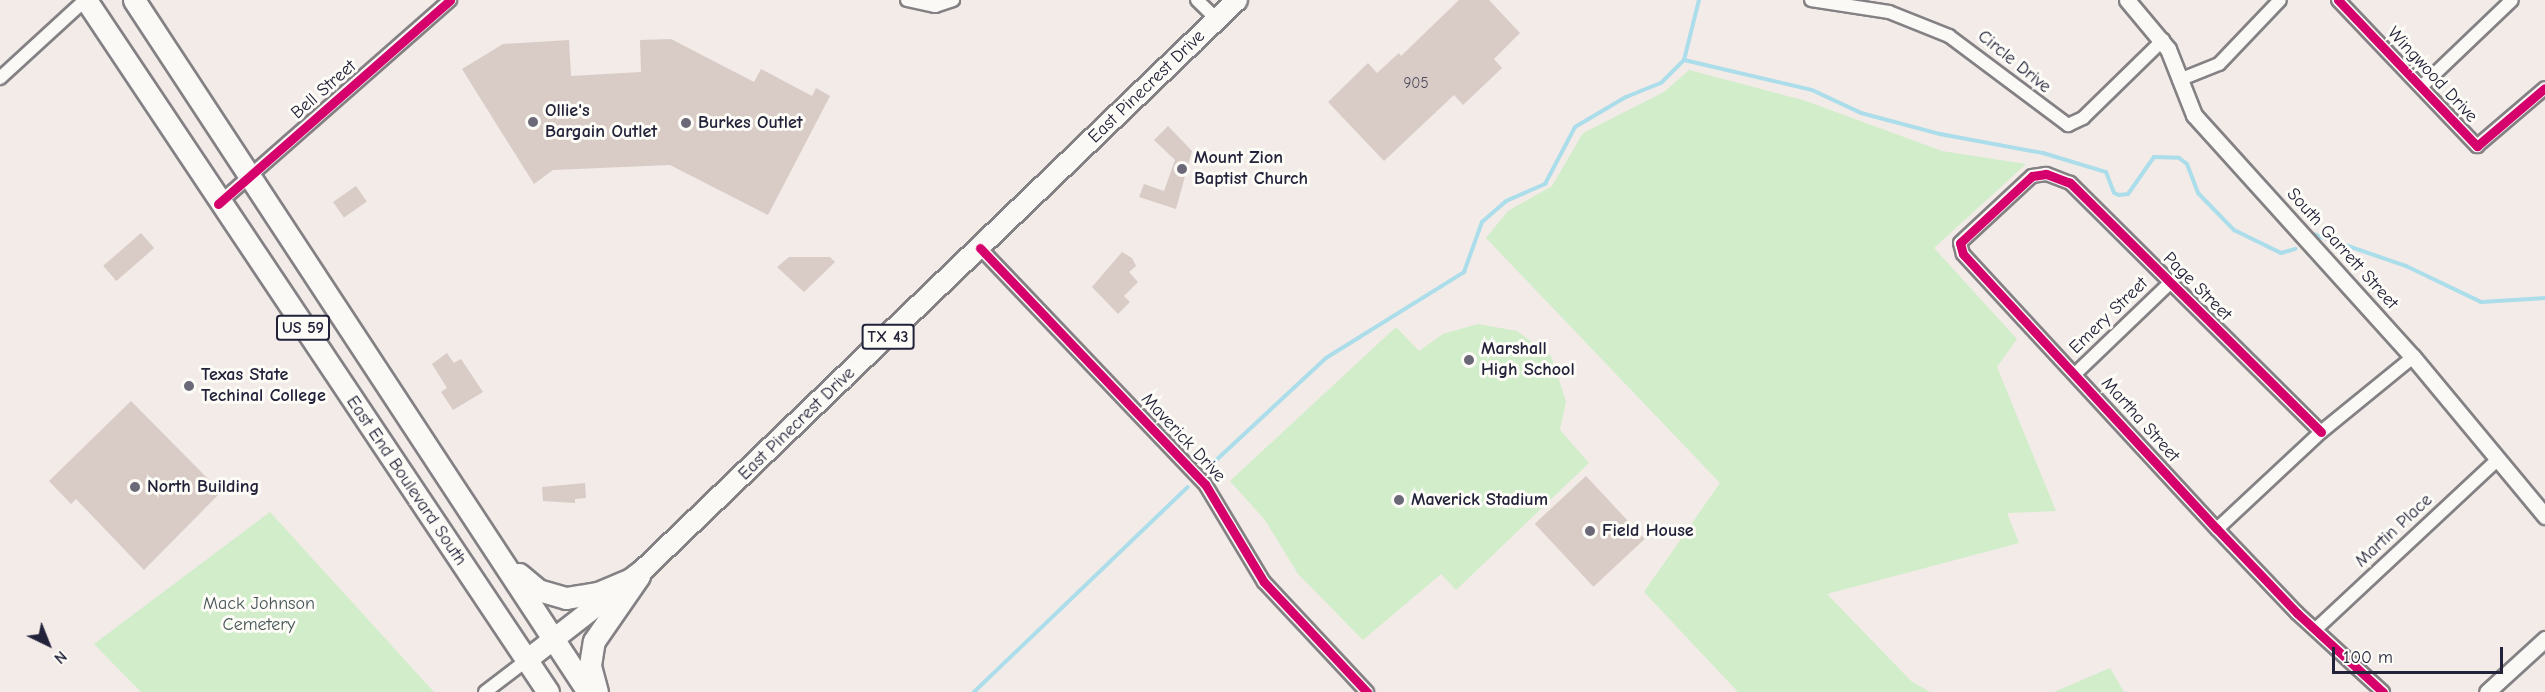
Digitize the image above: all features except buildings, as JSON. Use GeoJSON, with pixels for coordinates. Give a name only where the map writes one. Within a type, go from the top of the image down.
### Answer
{"type":"FeatureCollection","features":[{"type":"Feature","properties":{"kind":"highway","name":"East End Boulevard South"},"geometry":{"type":"LineString","coordinates":[[85,0],[218,204],[548,692]]}},
{"type":"Feature","properties":{"kind":"highway","name":"East End Boulevard South"},"geometry":{"type":"LineString","coordinates":[[134,0],[252,176],[588,692]]}},
{"type":"Feature","properties":{"kind":"highway"},"geometry":{"type":"LineString","coordinates":[[496,550],[531,586],[557,597],[586,596],[639,573]]}},
{"type":"Feature","properties":{"kind":"highway"},"geometry":{"type":"LineString","coordinates":[[597,692],[590,665],[594,641],[639,573]]}},
{"type":"Feature","properties":{"kind":"main road","name":"East Pinecrest Drive"},"geometry":{"type":"LineString","coordinates":[[527,660],[554,642],[639,573],[1237,0]]}},
{"type":"Feature","properties":{"kind":"street"},"geometry":{"type":"LineString","coordinates":[[0,78],[85,0]]}},
{"type":"Feature","properties":{"kind":"street","name":"Bell Street"},"geometry":{"type":"LineString","coordinates":[[218,204],[450,0]]}},
{"type":"Feature","properties":{"kind":"street"},"geometry":{"type":"LineString","coordinates":[[907,0],[934,6],[954,0]]}},
{"type":"Feature","properties":{"kind":"street"},"geometry":{"type":"LineString","coordinates":[[1197,0],[1217,19]]}},
{"type":"Feature","properties":{"kind":"street","name":"Circle Drive"},"geometry":{"type":"LineString","coordinates":[[1811,0],[1889,12],[1949,36],[2068,125],[2083,118],[2163,40]]}},
{"type":"Feature","properties":{"kind":"street","name":"South Garrett Street"},"geometry":{"type":"LineString","coordinates":[[2127,0],[2163,40],[2194,115],[2413,357],[2496,461],[2545,516]]}},
{"type":"Feature","properties":{"kind":"street"},"geometry":{"type":"LineString","coordinates":[[2179,80],[2219,64],[2280,0]]}},
{"type":"Feature","properties":{"kind":"street","name":"Wingwood Drive"},"geometry":{"type":"LineString","coordinates":[[2338,0],[2477,146],[2545,88]]}},
{"type":"Feature","properties":{"kind":"street"},"geometry":{"type":"LineString","coordinates":[[2422,86],[2512,0]]}},
{"type":"Feature","properties":{"kind":"street","name":"Page Street"},"geometry":{"type":"LineString","coordinates":[[2046,174],[2078,188],[2169,284],[2321,432]]}},
{"type":"Feature","properties":{"kind":"street","name":"Martha Street"},"geometry":{"type":"LineString","coordinates":[[2046,174],[2026,180],[1962,240],[1961,249],[2217,529],[2383,692]]}},
{"type":"Feature","properties":{"kind":"street","name":"Maverick Drive"},"geometry":{"type":"LineString","coordinates":[[980,248],[1211,491],[1264,582],[1367,692]]}},
{"type":"Feature","properties":{"kind":"street","name":"Emery Street"},"geometry":{"type":"LineString","coordinates":[[2075,374],[2169,284]]}},
{"type":"Feature","properties":{"kind":"street"},"geometry":{"type":"LineString","coordinates":[[2217,529],[2321,432],[2413,357]]}},
{"type":"Feature","properties":{"kind":"street","name":"Martin Place"},"geometry":{"type":"LineString","coordinates":[[2317,628],[2496,461]]}},
{"type":"Feature","properties":{"kind":"street"},"geometry":{"type":"LineString","coordinates":[[2487,692],[2545,639]]}},
{"type":"Feature","properties":{"kind":"street"},"geometry":{"type":"LineString","coordinates":[[485,692],[527,660]]}},
{"type":"Feature","properties":{"kind":"green space"},"geometry":{"type":"Polygon","coordinates":[[[1689,70],[1806,101],[1942,151],[2026,164],[1934,248],[2017,339],[1997,367],[2056,511],[2007,513],[2019,543],[1827,594],[1911,681],[1930,692],[1738,692],[1644,592],[1720,483],[1486,238],[1508,211],[1552,186],[1583,133],[1664,92],[1689,70]]]}},
{"type":"Feature","properties":{"kind":"green space","name":"Maverick Stadium"},"geometry":{"type":"Polygon","coordinates":[[[1478,324],[1517,331],[1551,356],[1566,401],[1560,430],[1589,463],[1456,590],[1441,574],[1363,640],[1298,574],[1265,520],[1230,481],[1396,327],[1419,351],[1443,334],[1478,324]]]}},
{"type":"Feature","properties":{"kind":"green space","name":"Mack Johnson Cemetery"},"geometry":{"type":"Polygon","coordinates":[[[270,512],[434,692],[141,692],[94,644],[270,512]]]}},
{"type":"Feature","properties":{"kind":"green space"},"geometry":{"type":"Polygon","coordinates":[[[2110,668],[2124,692],[2054,692],[2110,668]]]}},
{"type":"Feature","properties":{"kind":"waterway"},"geometry":{"type":"LineString","coordinates":[[1684,60],[1699,0]]}},
{"type":"Feature","properties":{"kind":"waterway"},"geometry":{"type":"LineString","coordinates":[[1212,464],[1326,358],[1464,272],[1482,222],[1506,201],[1545,184],[1575,127],[1626,97],[1661,83],[1684,60],[1812,90],[1861,113],[1940,134],[2043,153],[2106,172],[2114,193],[2119,195],[2128,194],[2154,157],[2179,158],[2187,164],[2198,193],[2234,230],[2281,253],[2295,249]]}},
{"type":"Feature","properties":{"kind":"waterway"},"geometry":{"type":"LineString","coordinates":[[2313,234],[2406,266],[2481,302],[2545,298]]}},
{"type":"Feature","properties":{"kind":"waterway"},"geometry":{"type":"LineString","coordinates":[[974,692],[1188,487]]}},
{"type":"Feature","properties":{"kind":"cycle path"},"geometry":{"type":"LineString","coordinates":[[218,204],[450,0]]}},
{"type":"Feature","properties":{"kind":"cycle path"},"geometry":{"type":"LineString","coordinates":[[2338,0],[2477,146],[2545,88]]}},
{"type":"Feature","properties":{"kind":"cycle path"},"geometry":{"type":"LineString","coordinates":[[2321,432],[2070,183],[2046,174],[2032,176],[1960,243],[1963,254],[2217,529],[2297,613],[2383,692]]}},
{"type":"Feature","properties":{"kind":"cycle path"},"geometry":{"type":"LineString","coordinates":[[980,248],[1205,484],[1264,582],[1367,692]]}},
{"type":"Feature","properties":{"kind":"place","name":"Ollie's Bargain Outlet"},"geometry":{"type":"Point","coordinates":[533,122]}},
{"type":"Feature","properties":{"kind":"place","name":"Burkes Outlet"},"geometry":{"type":"Point","coordinates":[686,123]}},
{"type":"Feature","properties":{"kind":"place","name":"Mount Zion Baptist Church"},"geometry":{"type":"Point","coordinates":[1182,169]}},
{"type":"Feature","properties":{"kind":"place","name":"Marshall High School"},"geometry":{"type":"Point","coordinates":[1469,360]}},
{"type":"Feature","properties":{"kind":"place","name":"Texas State Techinal College"},"geometry":{"type":"Point","coordinates":[189,386]}},
{"type":"Feature","properties":{"kind":"place","name":"North Building"},"geometry":{"type":"Point","coordinates":[135,487]}},
{"type":"Feature","properties":{"kind":"place","name":"Maverick Stadium"},"geometry":{"type":"Point","coordinates":[1399,500]}},
{"type":"Feature","properties":{"kind":"place","name":"Field House"},"geometry":{"type":"Point","coordinates":[1590,531]}}]}
